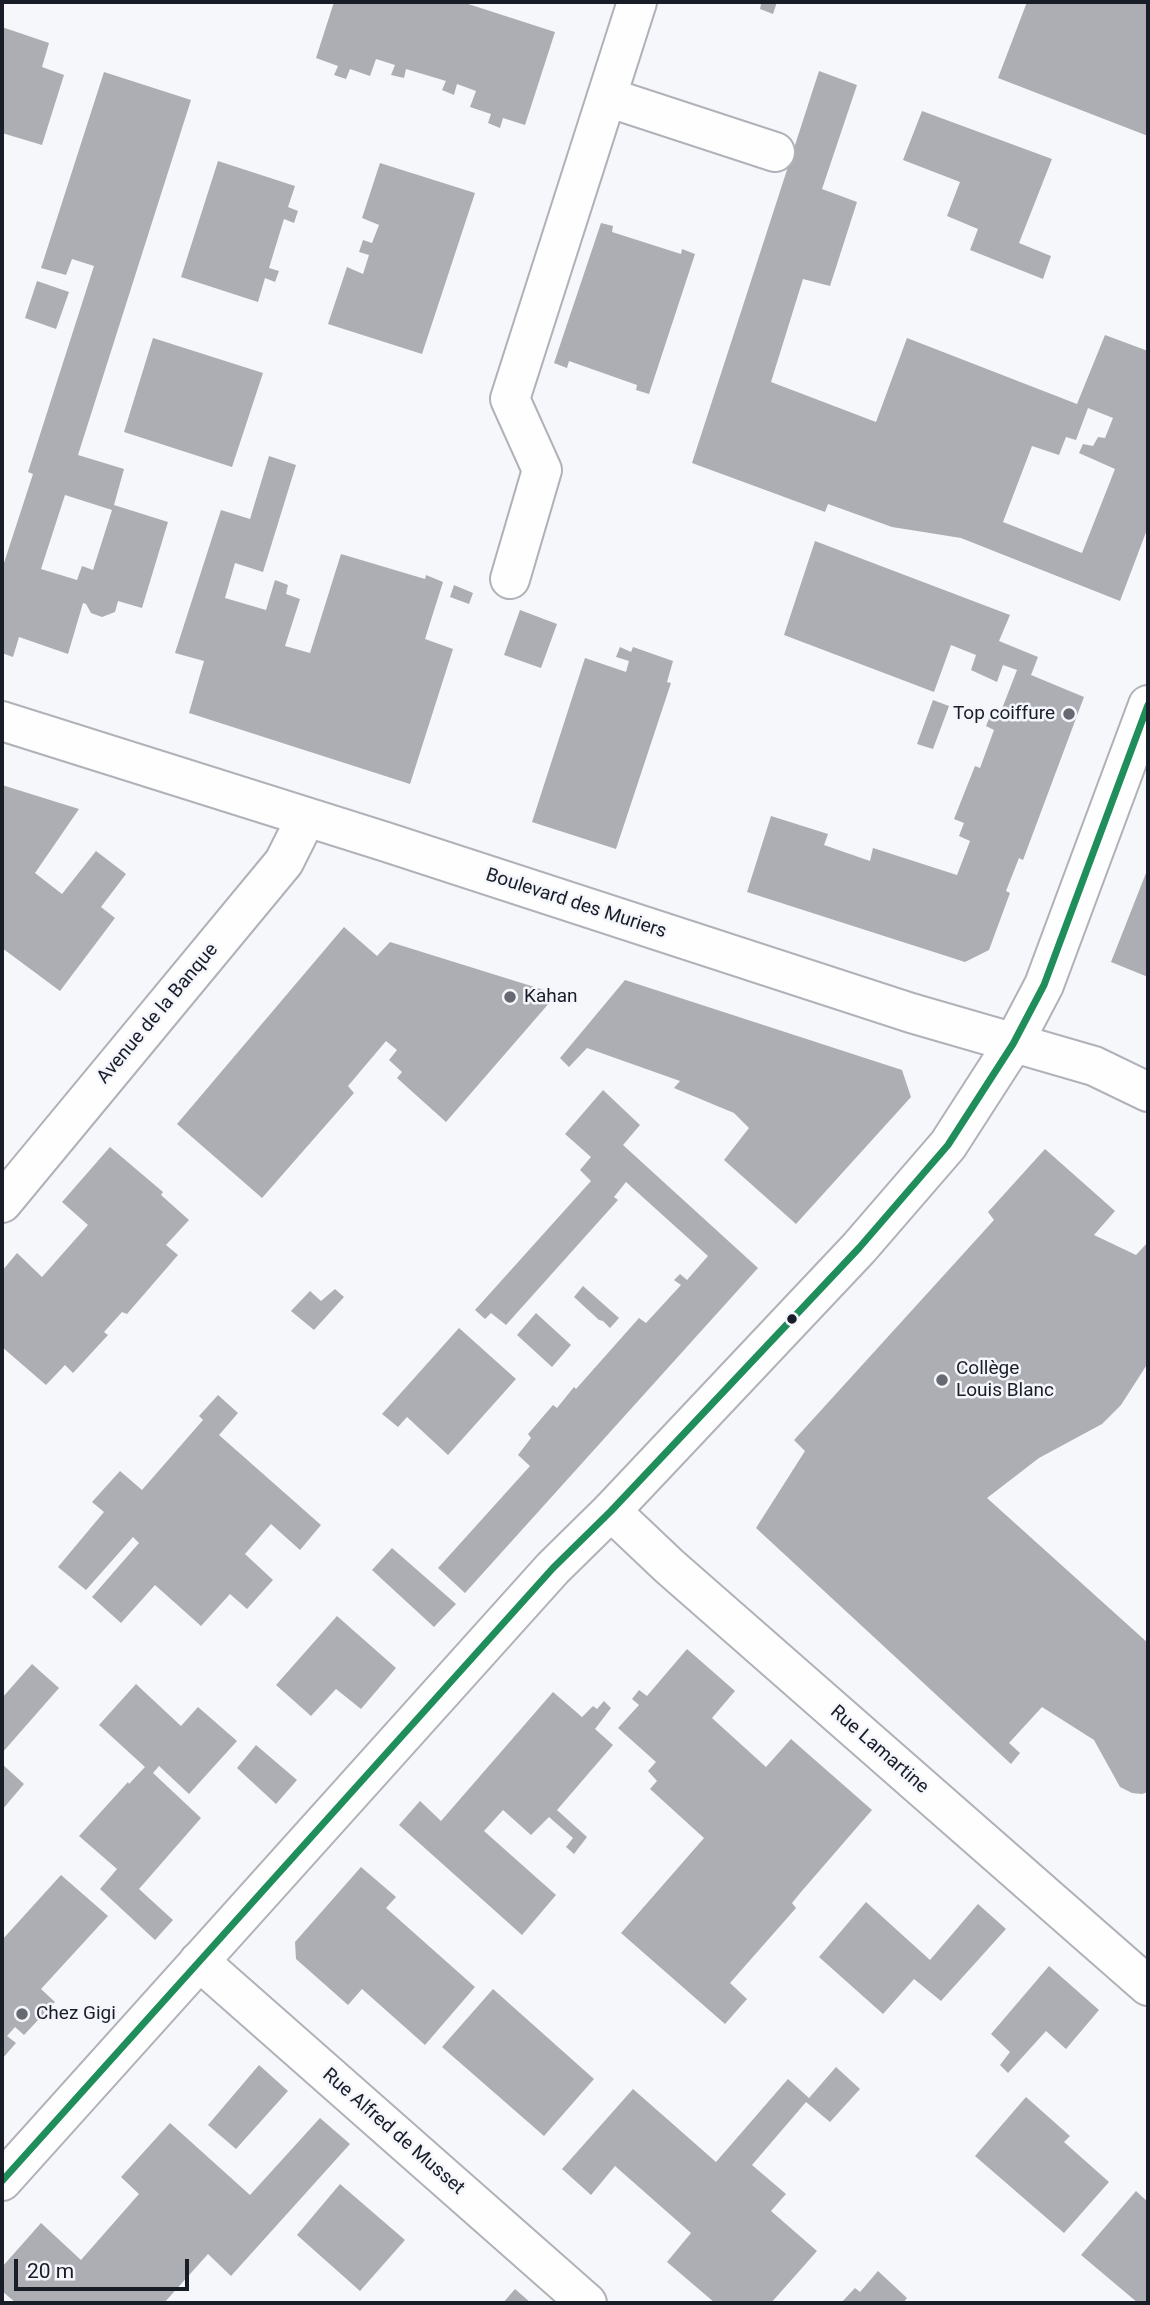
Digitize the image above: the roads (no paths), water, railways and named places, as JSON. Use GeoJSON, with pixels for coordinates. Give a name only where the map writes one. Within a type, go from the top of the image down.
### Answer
{"type":"FeatureCollection","features":[{"type":"Feature","properties":{"kind":"street"},"geometry":{"type":"LineString","coordinates":[[509,579],[542,470],[510,399],[637,2]]}},
{"type":"Feature","properties":{"kind":"street"},"geometry":{"type":"LineString","coordinates":[[607,97],[775,152]]}},
{"type":"Feature","properties":{"kind":"street"},"geometry":{"type":"LineString","coordinates":[[2,2181],[553,1568],[611,1511],[859,1248],[948,1145],[1013,1044],[1044,985],[1148,705]]}},
{"type":"Feature","properties":{"kind":"street","name":"Boulevard des Muriers"},"geometry":{"type":"LineString","coordinates":[[2,721],[1013,1044],[1094,1066],[1148,1092]]}},
{"type":"Feature","properties":{"kind":"street","name":"Avenue de la Banque"},"geometry":{"type":"LineString","coordinates":[[2,1203],[284,862],[306,818]]}},
{"type":"Feature","properties":{"kind":"street","name":"Rue Lamartine"},"geometry":{"type":"LineString","coordinates":[[611,1511],[679,1576],[1148,1986]]}},
{"type":"Feature","properties":{"kind":"street","name":"Rue Alfred de Musset"},"geometry":{"type":"LineString","coordinates":[[199,1961],[587,2303]]}},
{"type":"Feature","properties":{"kind":"place","name":"Top coiffure"},"geometry":{"type":"Point","coordinates":[1069,714]}},
{"type":"Feature","properties":{"kind":"place","name":"Kahan"},"geometry":{"type":"Point","coordinates":[510,997]}},
{"type":"Feature","properties":{"kind":"place","name":"Collège Louis Blanc"},"geometry":{"type":"Point","coordinates":[942,1380]}},
{"type":"Feature","properties":{"kind":"place","name":"Chez Gigi"},"geometry":{"type":"Point","coordinates":[22,2014]}}]}
